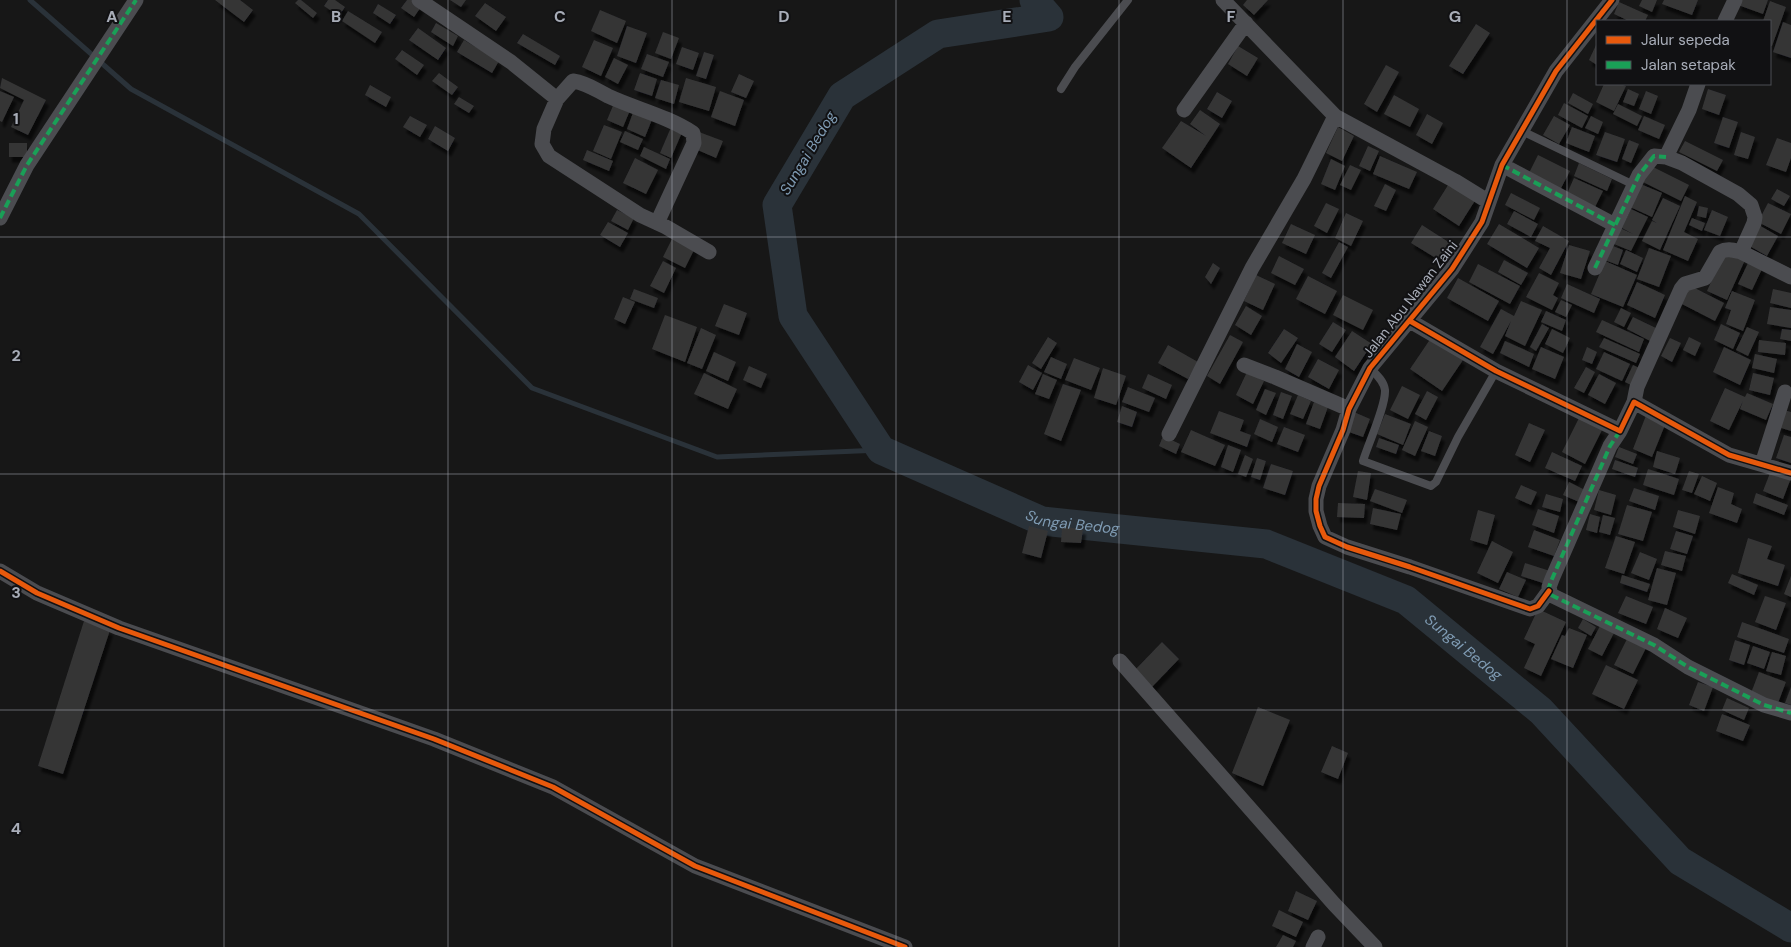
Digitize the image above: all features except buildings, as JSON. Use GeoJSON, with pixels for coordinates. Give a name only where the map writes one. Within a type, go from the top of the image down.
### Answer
{"type":"FeatureCollection","features":[{"type":"Feature","properties":{"kind":"street"},"geometry":{"type":"LineString","coordinates":[[0,218],[27,165],[136,0]]}},
{"type":"Feature","properties":{"kind":"street"},"geometry":{"type":"LineString","coordinates":[[419,0],[511,62],[557,99]]}},
{"type":"Feature","properties":{"kind":"street"},"geometry":{"type":"LineString","coordinates":[[1223,0],[1335,116],[1455,181],[1489,202]]}},
{"type":"Feature","properties":{"kind":"street","name":"Jalan Abu Nawan Zaini"},"geometry":{"type":"LineString","coordinates":[[1596,20],[1612,0]]}},
{"type":"Feature","properties":{"kind":"street"},"geometry":{"type":"LineString","coordinates":[[1726,20],[1735,0]]}},
{"type":"Feature","properties":{"kind":"street","name":"Jalan Abu Nawan Zaini"},"geometry":{"type":"LineString","coordinates":[[1549,591],[1538,606],[1530,609],[1410,566],[1347,548],[1325,537],[1316,511],[1316,499],[1326,469],[1343,430],[1349,409],[1370,368],[1452,269],[1482,222],[1502,165],[1556,71],[1596,20]]}},
{"type":"Feature","properties":{"kind":"street"},"geometry":{"type":"LineString","coordinates":[[1184,110],[1246,23]]}},
{"type":"Feature","properties":{"kind":"street"},"geometry":{"type":"LineString","coordinates":[[657,223],[694,143],[693,133],[668,120],[607,96],[584,82],[573,81],[557,99],[544,129],[542,144],[549,156],[632,210],[709,252]]}},
{"type":"Feature","properties":{"kind":"street"},"geometry":{"type":"LineString","coordinates":[[1666,157],[1689,110],[1698,85]]}},
{"type":"Feature","properties":{"kind":"street"},"geometry":{"type":"LineString","coordinates":[[1169,434],[1252,268],[1304,179],[1335,116]]}},
{"type":"Feature","properties":{"kind":"street"},"geometry":{"type":"LineString","coordinates":[[1595,268],[1638,176],[1654,156],[1666,157],[1682,164],[1738,194],[1751,205],[1755,217],[1754,222],[1741,252]]}},
{"type":"Feature","properties":{"kind":"street"},"geometry":{"type":"LineString","coordinates":[[1502,165],[1615,225]]}},
{"type":"Feature","properties":{"kind":"street"},"geometry":{"type":"LineString","coordinates":[[1791,277],[1741,252],[1724,250],[1720,252],[1705,278],[1686,284],[1681,289],[1637,387],[1634,402],[1620,431],[1610,446],[1552,579],[1549,591],[1551,595],[1654,645],[1724,686],[1764,704],[1791,713]]}},
{"type":"Feature","properties":{"kind":"street"},"geometry":{"type":"LineString","coordinates":[[1410,321],[1496,371],[1620,431]]}},
{"type":"Feature","properties":{"kind":"street"},"geometry":{"type":"LineString","coordinates":[[1244,365],[1349,409]]}},
{"type":"Feature","properties":{"kind":"street"},"geometry":{"type":"LineString","coordinates":[[1762,464],[1785,392]]}},
{"type":"Feature","properties":{"kind":"street"},"geometry":{"type":"LineString","coordinates":[[1634,402],[1729,455],[1791,473]]}},
{"type":"Feature","properties":{"kind":"street"},"geometry":{"type":"LineString","coordinates":[[0,571],[37,593],[119,628],[424,735],[544,783],[695,866],[904,947]]}},
{"type":"Feature","properties":{"kind":"street"},"geometry":{"type":"LineString","coordinates":[[1120,661],[1334,904],[1375,947]]}},
{"type":"Feature","properties":{"kind":"lane"},"geometry":{"type":"LineString","coordinates":[[1061,89],[1128,0]]}},
{"type":"Feature","properties":{"kind":"lane"},"geometry":{"type":"LineString","coordinates":[[1522,131],[1634,185]]}},
{"type":"Feature","properties":{"kind":"lane"},"geometry":{"type":"LineString","coordinates":[[1370,368],[1380,379],[1385,391],[1363,461],[1431,486],[1436,482],[1458,437],[1496,371]]}},
{"type":"Feature","properties":{"kind":"waterway"},"geometry":{"type":"LineString","coordinates":[[30,0],[131,89],[359,214],[532,388],[717,457],[881,450]]}},
{"type":"Feature","properties":{"kind":"waterway","name":"Sungai Bedog"},"geometry":{"type":"LineString","coordinates":[[1034,0],[1049,17],[938,34],[842,96],[777,205],[793,316],[881,450],[1042,521],[1266,544],[1406,600],[1541,711],[1680,861],[1791,928]]}},
{"type":"Feature","properties":{"kind":"marked path"},"geometry":{"type":"LineString","coordinates":[[0,218],[27,165],[136,0]]}},
{"type":"Feature","properties":{"kind":"marked path"},"geometry":{"type":"LineString","coordinates":[[1595,268],[1639,175],[1654,156],[1666,157]]}},
{"type":"Feature","properties":{"kind":"marked path"},"geometry":{"type":"LineString","coordinates":[[1502,165],[1615,225]]}},
{"type":"Feature","properties":{"kind":"marked path"},"geometry":{"type":"LineString","coordinates":[[1620,431],[1610,446],[1552,579],[1549,587],[1551,595],[1654,645],[1688,667],[1764,705],[1791,713]]}},
{"type":"Feature","properties":{"kind":"cycle path"},"geometry":{"type":"LineString","coordinates":[[1596,20],[1612,0]]}},
{"type":"Feature","properties":{"kind":"cycle path"},"geometry":{"type":"LineString","coordinates":[[1549,591],[1538,606],[1530,609],[1347,547],[1325,537],[1316,511],[1316,499],[1319,486],[1343,430],[1349,409],[1370,368],[1452,269],[1482,222],[1502,165],[1556,71],[1596,20]]}},
{"type":"Feature","properties":{"kind":"cycle path"},"geometry":{"type":"LineString","coordinates":[[1410,321],[1496,371],[1620,431],[1634,402],[1729,455],[1791,473]]}},
{"type":"Feature","properties":{"kind":"cycle path"},"geometry":{"type":"LineString","coordinates":[[0,571],[37,593],[119,628],[434,739],[553,787],[695,866],[905,947]]}}]}
